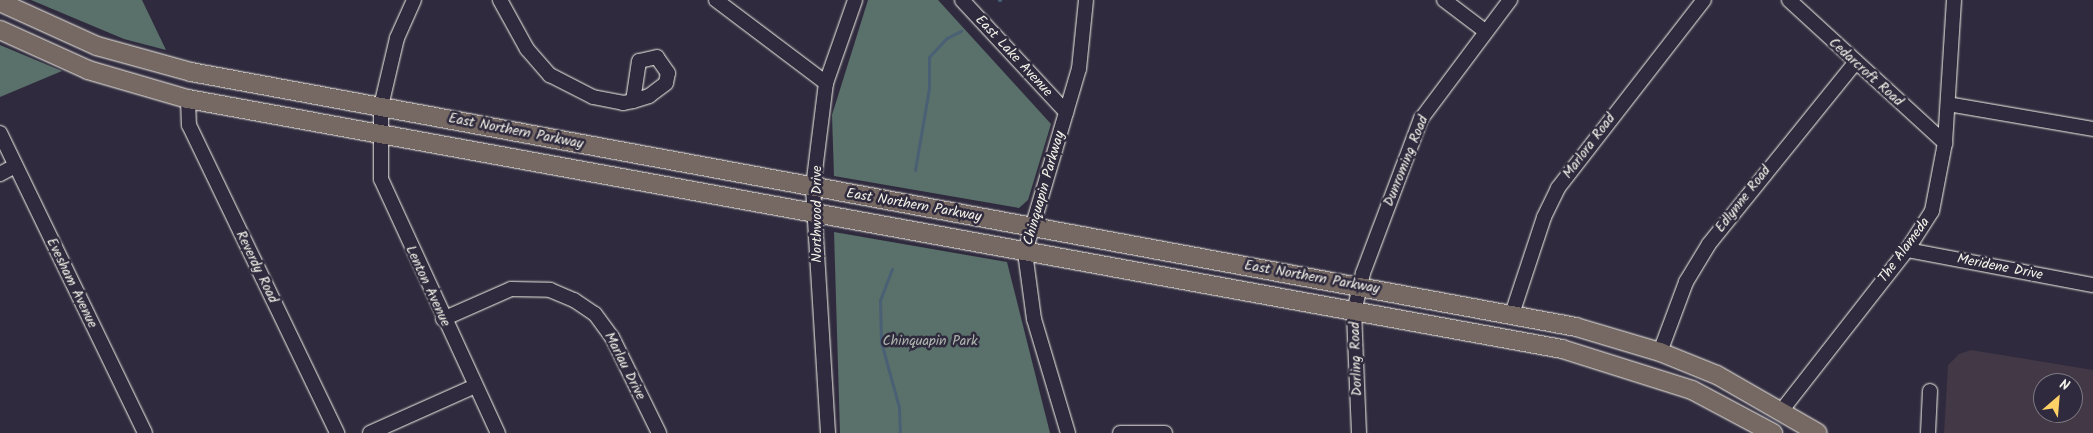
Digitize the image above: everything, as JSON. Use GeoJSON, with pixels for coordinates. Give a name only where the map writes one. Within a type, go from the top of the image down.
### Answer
{"type":"FeatureCollection","features":[{"type":"Feature","properties":{"kind":"main road","name":"East Northern Parkway"},"geometry":{"type":"LineString","coordinates":[[0,2],[62,33],[139,60],[814,187],[1512,314],[1660,352],[1782,410],[1818,433]]}},
{"type":"Feature","properties":{"kind":"main road","name":"East Northern Parkway"},"geometry":{"type":"LineString","coordinates":[[0,30],[88,70],[188,99],[816,215],[1484,334],[1620,365],[1692,390],[1768,432]]}},
{"type":"Feature","properties":{"kind":"main road","name":"The Alameda"},"geometry":{"type":"LineString","coordinates":[[1768,432],[1782,410]]}},
{"type":"Feature","properties":{"kind":"street","name":"Lenton Avenue"},"geometry":{"type":"LineString","coordinates":[[414,0],[397,38],[381,106],[381,179],[386,198],[498,433]]}},
{"type":"Feature","properties":{"kind":"street"},"geometry":{"type":"LineString","coordinates":[[500,0],[527,49],[550,75],[599,99],[633,102]]}},
{"type":"Feature","properties":{"kind":"street"},"geometry":{"type":"LineString","coordinates":[[716,0],[826,83]]}},
{"type":"Feature","properties":{"kind":"street","name":"Northwood Drive"},"geometry":{"type":"LineString","coordinates":[[828,433],[817,294],[814,187],[826,83],[855,0]]}},
{"type":"Feature","properties":{"kind":"street","name":"East Lake Avenue"},"geometry":{"type":"LineString","coordinates":[[962,0],[1066,112]]}},
{"type":"Feature","properties":{"kind":"street","name":"Chinquapin Parkway"},"geometry":{"type":"LineString","coordinates":[[1068,433],[1034,319],[1025,252],[1030,226],[1079,69],[1086,0]]}},
{"type":"Feature","properties":{"kind":"street"},"geometry":{"type":"LineString","coordinates":[[1444,0],[1485,31]]}},
{"type":"Feature","properties":{"kind":"street","name":"Dunroming Road"},"geometry":{"type":"LineString","coordinates":[[1359,286],[1421,119],[1510,0]]}},
{"type":"Feature","properties":{"kind":"street","name":"Marlora Road"},"geometry":{"type":"LineString","coordinates":[[1512,314],[1544,216],[1558,188],[1704,0]]}},
{"type":"Feature","properties":{"kind":"street","name":"Cedarcroft Road"},"geometry":{"type":"LineString","coordinates":[[1789,0],[1855,63],[1945,142]]}},
{"type":"Feature","properties":{"kind":"street","name":"The Alameda"},"geometry":{"type":"LineString","coordinates":[[1782,410],[1906,250],[1936,201],[1945,142],[1954,0]]}},
{"type":"Feature","properties":{"kind":"street","name":"Edlynne Road"},"geometry":{"type":"LineString","coordinates":[[1660,352],[1686,282],[1709,244],[1855,63]]}},
{"type":"Feature","properties":{"kind":"street","name":"Reverdy Road"},"geometry":{"type":"LineString","coordinates":[[188,99],[189,125],[337,433]]}},
{"type":"Feature","properties":{"kind":"street"},"geometry":{"type":"LineString","coordinates":[[1948,104],[2093,129]]}},
{"type":"Feature","properties":{"kind":"street","name":"Evesham Avenue"},"geometry":{"type":"LineString","coordinates":[[0,133],[145,433]]}},
{"type":"Feature","properties":{"kind":"street"},"geometry":{"type":"LineString","coordinates":[[0,174],[15,166]]}},
{"type":"Feature","properties":{"kind":"street","name":"Meridene Drive"},"geometry":{"type":"LineString","coordinates":[[1906,250],[2093,285]]}},
{"type":"Feature","properties":{"kind":"street","name":"Dorling Road"},"geometry":{"type":"LineString","coordinates":[[1359,286],[1354,312],[1359,433]]}},
{"type":"Feature","properties":{"kind":"street","name":"Marlau Drive"},"geometry":{"type":"LineString","coordinates":[[443,319],[512,289],[550,290],[574,300],[595,314],[612,337],[659,433]]}},
{"type":"Feature","properties":{"kind":"street"},"geometry":{"type":"LineString","coordinates":[[370,433],[475,386]]}},
{"type":"Feature","properties":{"kind":"street"},"geometry":{"type":"LineString","coordinates":[[1928,433],[1930,390]]}},
{"type":"Feature","properties":{"kind":"street"},"geometry":{"type":"LineString","coordinates":[[1120,433],[1165,433]]}},
{"type":"Feature","properties":{"kind":"shaded area"},"geometry":{"type":"Polygon","coordinates":[[[1971,350],[2093,370],[2093,433],[1944,433],[1948,365],[1959,354],[1971,350]]]}},
{"type":"Feature","properties":{"kind":"green space"},"geometry":{"type":"Polygon","coordinates":[[[31,0],[142,0],[166,50],[124,39],[31,0]]]}},
{"type":"Feature","properties":{"kind":"green space"},"geometry":{"type":"Polygon","coordinates":[[[868,0],[938,0],[1051,124],[1028,200],[1019,208],[834,176],[832,115],[868,0]]]}},
{"type":"Feature","properties":{"kind":"green space"},"geometry":{"type":"Polygon","coordinates":[[[0,45],[62,71],[0,97],[0,45]]]}},
{"type":"Feature","properties":{"kind":"green space","name":"Chinquapin Park"},"geometry":{"type":"Polygon","coordinates":[[[834,232],[1007,262],[1050,433],[840,433],[834,232]]]}},
{"type":"Feature","properties":{"kind":"waterway"},"geometry":{"type":"LineString","coordinates":[[915,170],[929,88],[929,57],[947,38],[961,31]]}},
{"type":"Feature","properties":{"kind":"waterway"},"geometry":{"type":"LineString","coordinates":[[892,269],[880,300],[881,342],[899,407],[900,433]]}}]}
